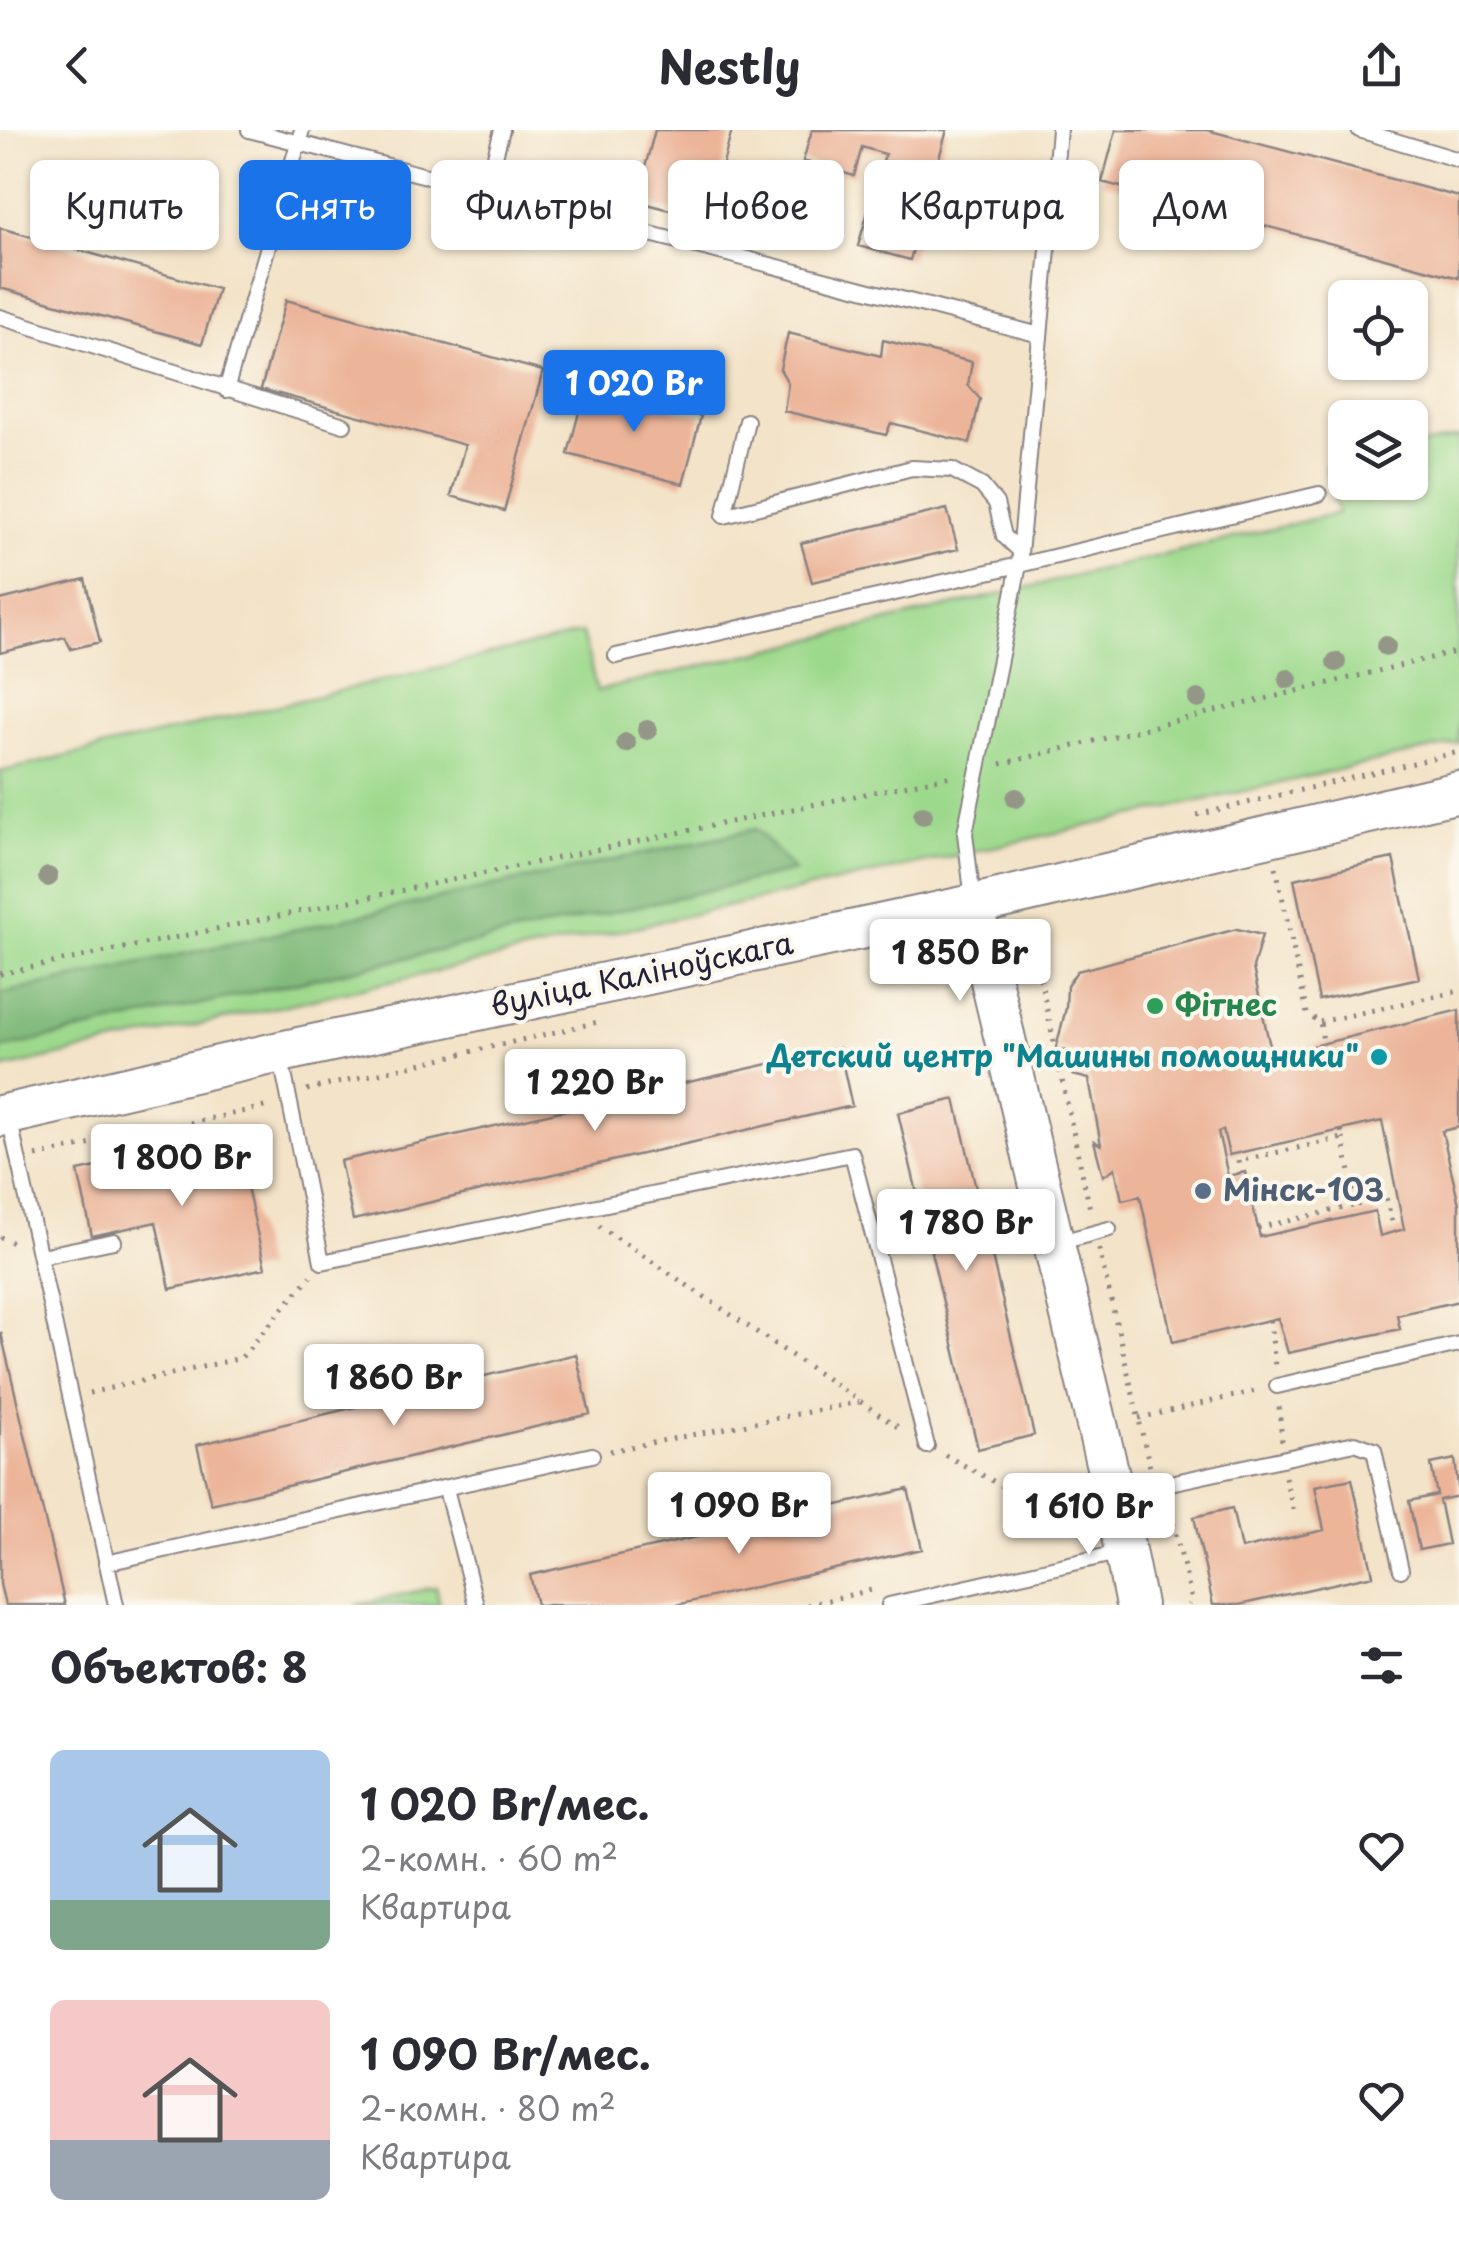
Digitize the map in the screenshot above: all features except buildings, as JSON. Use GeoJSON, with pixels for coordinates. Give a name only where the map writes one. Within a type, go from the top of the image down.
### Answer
{"type":"FeatureCollection","features":[{"type":"Feature","properties":{"kind":"main road","name":"вуліца Каліноўскага"},"geometry":{"type":"LineString","coordinates":[[4,1114],[973,905],[1459,792]]}},
{"type":"Feature","properties":{"kind":"main road"},"geometry":{"type":"LineString","coordinates":[[973,905],[1114,1496],[1111,1545],[1136,1605]]}},
{"type":"Feature","properties":{"kind":"lane"},"geometry":{"type":"LineString","coordinates":[[248,130],[300,136],[431,174]]}},
{"type":"Feature","properties":{"kind":"lane"},"geometry":{"type":"LineString","coordinates":[[494,160],[502,130]]}},
{"type":"Feature","properties":{"kind":"lane"},"geometry":{"type":"LineString","coordinates":[[973,905],[966,833],[1019,558],[1059,130]]}},
{"type":"Feature","properties":{"kind":"lane"},"geometry":{"type":"LineString","coordinates":[[1362,130],[1459,160]]}},
{"type":"Feature","properties":{"kind":"lane"},"geometry":{"type":"LineString","coordinates":[[226,390],[300,136]]}},
{"type":"Feature","properties":{"kind":"lane"},"geometry":{"type":"LineString","coordinates":[[648,232],[1040,335]]}},
{"type":"Feature","properties":{"kind":"lane"},"geometry":{"type":"LineString","coordinates":[[0,317],[344,425]]}},
{"type":"Feature","properties":{"kind":"lane"},"geometry":{"type":"LineString","coordinates":[[748,421],[724,516],[912,468],[952,470],[982,486],[996,503],[1004,536],[1019,558]]}},
{"type":"Feature","properties":{"kind":"lane"},"geometry":{"type":"LineString","coordinates":[[616,656],[1019,558],[1319,494]]}},
{"type":"Feature","properties":{"kind":"lane"},"geometry":{"type":"LineString","coordinates":[[280,1052],[322,1262],[852,1154],[927,1446]]}},
{"type":"Feature","properties":{"kind":"lane"},"geometry":{"type":"LineString","coordinates":[[4,1114],[41,1256],[116,1605]]}},
{"type":"Feature","properties":{"kind":"lane"},"geometry":{"type":"LineString","coordinates":[[1053,1244],[1102,1231]]}},
{"type":"Feature","properties":{"kind":"lane"},"geometry":{"type":"LineString","coordinates":[[41,1256],[114,1240]]}},
{"type":"Feature","properties":{"kind":"lane"},"geometry":{"type":"LineString","coordinates":[[1278,1386],[1459,1344]]}},
{"type":"Feature","properties":{"kind":"lane"},"geometry":{"type":"LineString","coordinates":[[1114,1496],[1355,1443],[1374,1450],[1400,1570]]}},
{"type":"Feature","properties":{"kind":"lane"},"geometry":{"type":"LineString","coordinates":[[106,1563],[592,1455]]}},
{"type":"Feature","properties":{"kind":"lane"},"geometry":{"type":"LineString","coordinates":[[446,1490],[476,1605]]}},
{"type":"Feature","properties":{"kind":"lane"},"geometry":{"type":"LineString","coordinates":[[889,1605],[1111,1545]]}},
{"type":"Feature","properties":{"kind":"path"},"geometry":{"type":"LineString","coordinates":[[0,974],[978,770],[1459,651]]}},
{"type":"Feature","properties":{"kind":"path"},"geometry":{"type":"LineString","coordinates":[[1276,867],[1306,1014],[1320,1022],[1459,991]]}},
{"type":"Feature","properties":{"kind":"path"},"geometry":{"type":"LineString","coordinates":[[1027,919],[1102,1231],[1154,1486],[1168,1502],[1192,1600],[1190,1605]]}},
{"type":"Feature","properties":{"kind":"path"},"geometry":{"type":"LineString","coordinates":[[1320,1022],[1323,1042]]}},
{"type":"Feature","properties":{"kind":"path"},"geometry":{"type":"LineString","coordinates":[[1341,1129],[1356,1204]]}},
{"type":"Feature","properties":{"kind":"path"},"geometry":{"type":"LineString","coordinates":[[1240,1174],[1238,1161],[1343,1138]]}},
{"type":"Feature","properties":{"kind":"path"},"geometry":{"type":"LineString","coordinates":[[1258,1228],[1386,1197],[1393,1225]]}},
{"type":"Feature","properties":{"kind":"path"},"geometry":{"type":"LineString","coordinates":[[576,1211],[927,1446],[1111,1545]]}},
{"type":"Feature","properties":{"kind":"path"},"geometry":{"type":"LineString","coordinates":[[70,1397],[241,1358],[322,1262]]}},
{"type":"Feature","properties":{"kind":"path"},"geometry":{"type":"LineString","coordinates":[[1139,1418],[1278,1386],[1270,1320]]}},
{"type":"Feature","properties":{"kind":"path"},"geometry":{"type":"LineString","coordinates":[[592,1455],[860,1401]]}},
{"type":"Feature","properties":{"kind":"green space"},"geometry":{"type":"Polygon","coordinates":[[[1459,437],[1459,743],[0,1069],[0,772],[582,633],[597,691],[1338,513],[1335,500],[1428,500],[1428,444],[1459,437]]]}},
{"type":"Feature","properties":{"kind":"green space"},"geometry":{"type":"Polygon","coordinates":[[[756,829],[794,871],[0,1049],[0,994],[756,829]]]}},
{"type":"Feature","properties":{"kind":"green space"},"geometry":{"type":"Polygon","coordinates":[[[436,1587],[440,1605],[355,1605],[436,1587]]]}},
{"type":"Feature","properties":{"kind":"place","name":"Фітнес"},"geometry":{"type":"Point","coordinates":[1155,1006]}},
{"type":"Feature","properties":{"kind":"place","name":"Детский центр \"Машины помощники\""},"geometry":{"type":"Point","coordinates":[1379,1057]}},
{"type":"Feature","properties":{"kind":"place","name":"Мінск-103"},"geometry":{"type":"Point","coordinates":[1203,1191]}}]}
